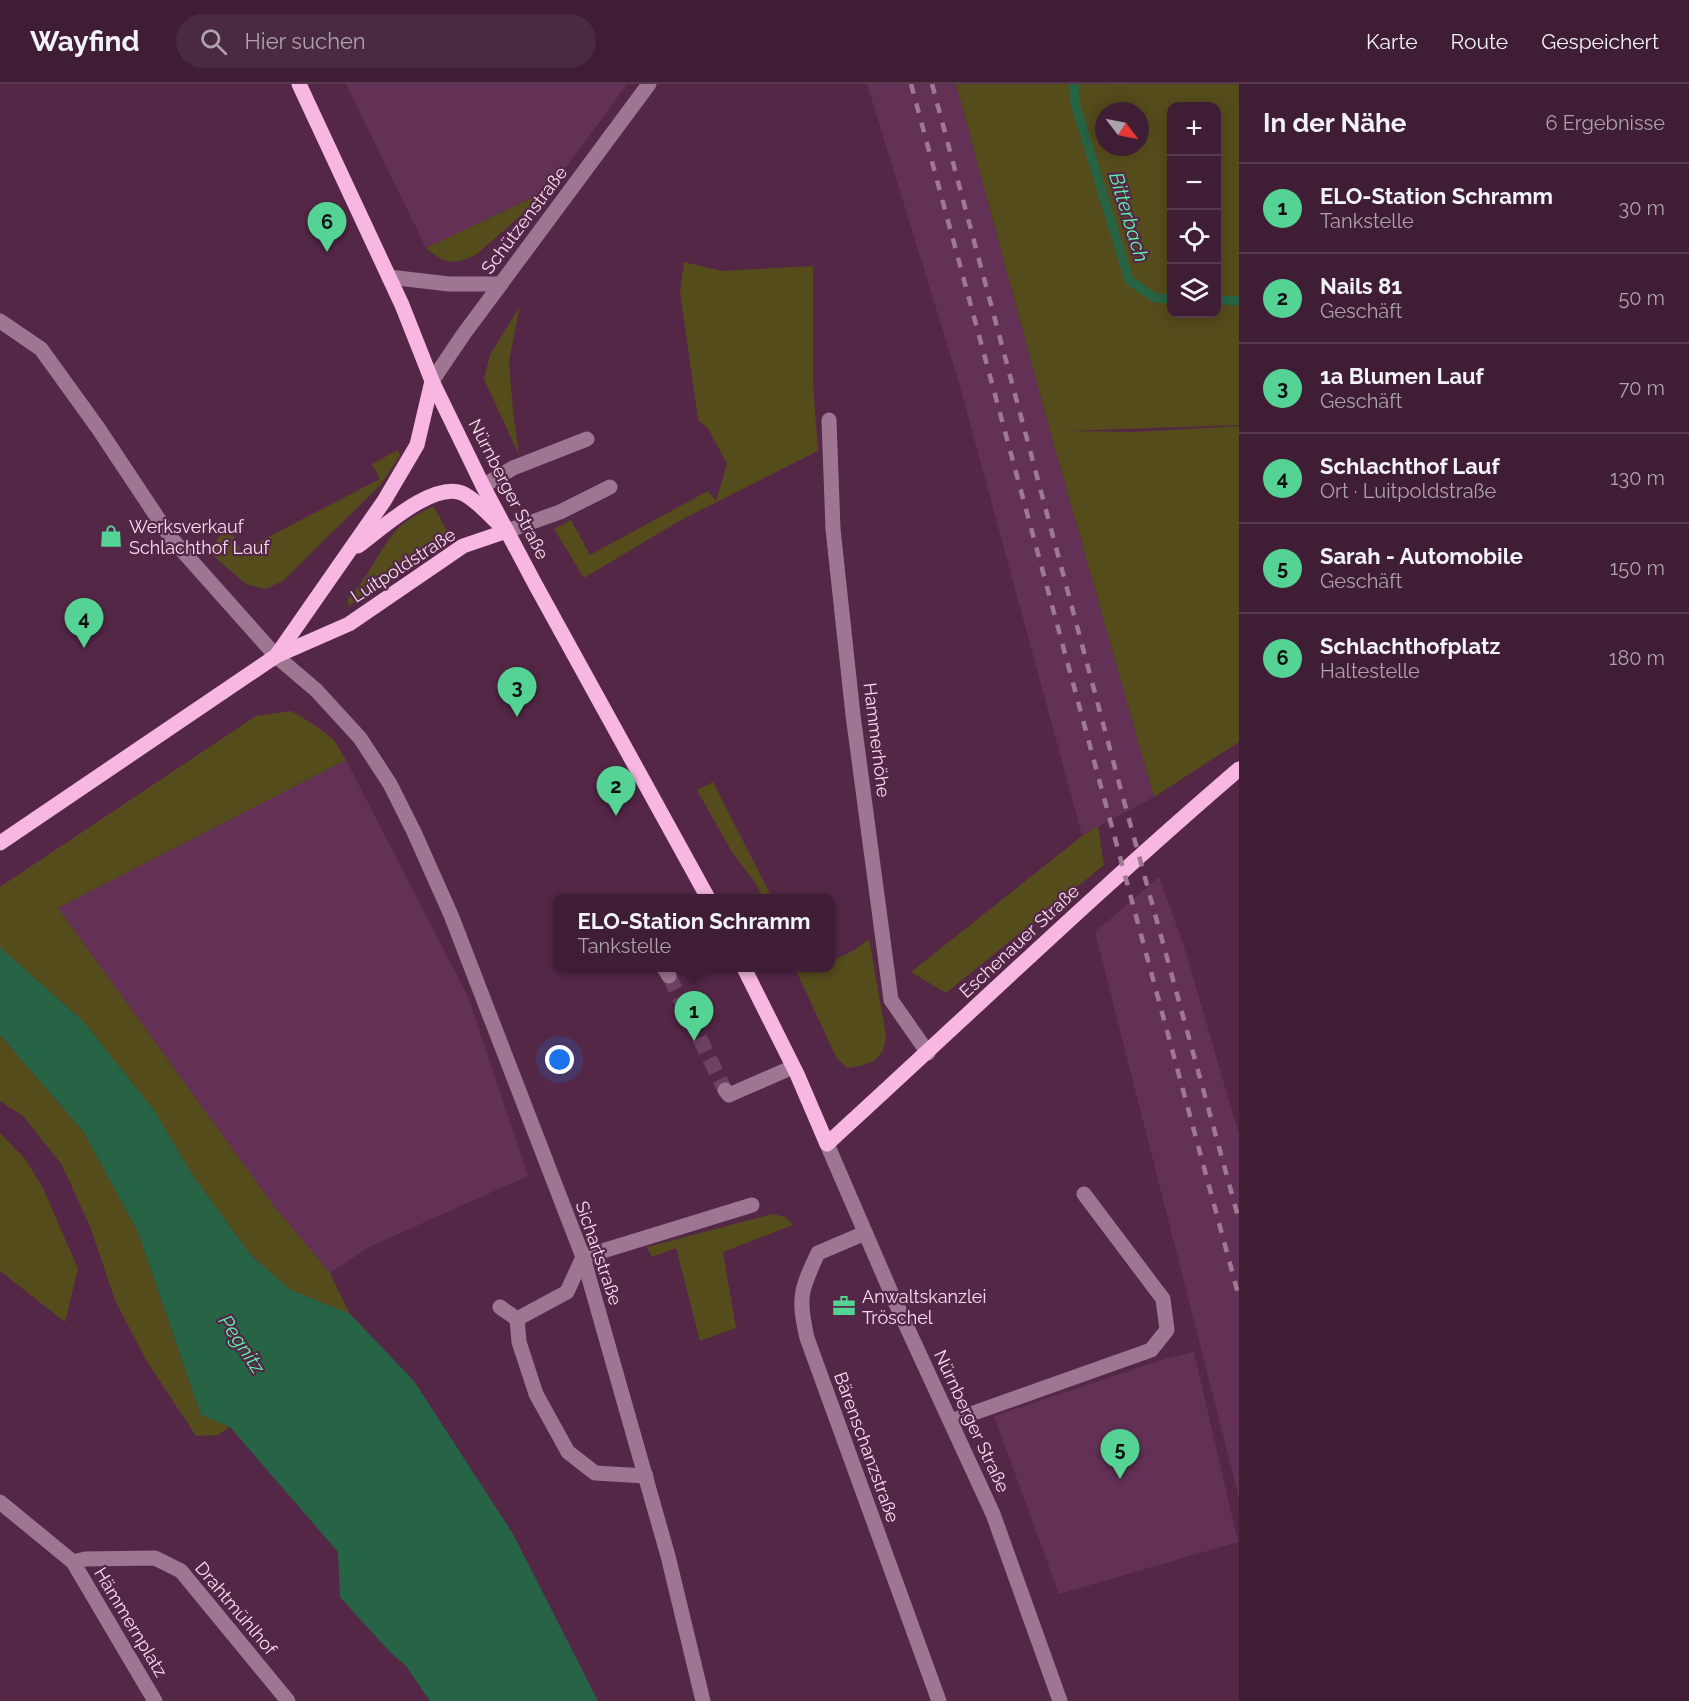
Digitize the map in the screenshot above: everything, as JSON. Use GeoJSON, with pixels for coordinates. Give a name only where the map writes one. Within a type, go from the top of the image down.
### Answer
{"type":"FeatureCollection","features":[{"type":"Feature","properties":{"kind":"main road","name":"Nürnberger Straße"},"geometry":{"type":"LineString","coordinates":[[298,84],[389,277],[432,381],[483,486],[706,894]]}},
{"type":"Feature","properties":{"kind":"main road","name":"Luitpoldstraße"},"geometry":{"type":"LineString","coordinates":[[276,656],[384,501],[417,445],[432,381]]}},
{"type":"Feature","properties":{"kind":"main road","name":"Luitpoldstraße"},"geometry":{"type":"LineString","coordinates":[[0,843],[276,656],[349,624],[463,546],[507,531],[464,493],[440,492],[406,509],[347,554]]}},
{"type":"Feature","properties":{"kind":"main road","name":"Eschenauer Straße"},"geometry":{"type":"LineString","coordinates":[[827,1144],[1149,847],[1239,769]]}},
{"type":"Feature","properties":{"kind":"main road","name":"Nürnberger Straße"},"geometry":{"type":"LineString","coordinates":[[746,972],[793,1066],[827,1144]]}},
{"type":"Feature","properties":{"kind":"street","name":"Schützenstraße"},"geometry":{"type":"LineString","coordinates":[[432,381],[649,84]]}},
{"type":"Feature","properties":{"kind":"street"},"geometry":{"type":"LineString","coordinates":[[389,277],[449,284],[501,284]]}},
{"type":"Feature","properties":{"kind":"street","name":"Sichartstraße"},"geometry":{"type":"LineString","coordinates":[[0,321],[41,349],[98,428],[171,538],[276,656],[316,690],[360,738],[390,784],[451,915],[582,1257],[668,1556],[703,1701]]}},
{"type":"Feature","properties":{"kind":"street","name":"Hammerhöhe"},"geometry":{"type":"LineString","coordinates":[[829,420],[833,530],[850,692],[891,1000],[928,1053]]}},
{"type":"Feature","properties":{"kind":"street"},"geometry":{"type":"LineString","coordinates":[[483,486],[513,468],[587,439]]}},
{"type":"Feature","properties":{"kind":"street"},"geometry":{"type":"LineString","coordinates":[[507,531],[560,512],[610,486]]}},
{"type":"Feature","properties":{"kind":"street"},"geometry":{"type":"LineString","coordinates":[[725,1090],[729,1095],[793,1066]]}},
{"type":"Feature","properties":{"kind":"street","name":"Nürnberger Straße"},"geometry":{"type":"LineString","coordinates":[[827,1144],[993,1514],[1060,1701]]}},
{"type":"Feature","properties":{"kind":"street"},"geometry":{"type":"LineString","coordinates":[[951,1421],[1152,1350],[1167,1330],[1163,1299],[1084,1194]]}},
{"type":"Feature","properties":{"kind":"street"},"geometry":{"type":"LineString","coordinates":[[517,1319],[567,1292],[582,1257],[752,1205]]}},
{"type":"Feature","properties":{"kind":"street","name":"Bärenschanzstraße"},"geometry":{"type":"LineString","coordinates":[[865,1233],[818,1253],[804,1282],[800,1308],[807,1338],[939,1701]]}},
{"type":"Feature","properties":{"kind":"street"},"geometry":{"type":"LineString","coordinates":[[500,1307],[517,1319],[519,1342],[536,1394],[568,1452],[595,1473],[646,1476]]}},
{"type":"Feature","properties":{"kind":"street"},"geometry":{"type":"LineString","coordinates":[[0,1502],[73,1562]]}},
{"type":"Feature","properties":{"kind":"street","name":"Drahtmühlhof"},"geometry":{"type":"LineString","coordinates":[[73,1562],[85,1559],[155,1558],[181,1571],[288,1701]]}},
{"type":"Feature","properties":{"kind":"street","name":"Hämmernplatz"},"geometry":{"type":"LineString","coordinates":[[73,1562],[155,1701]]}},
{"type":"Feature","properties":{"kind":"shaded area"},"geometry":{"type":"Polygon","coordinates":[[[346,84],[627,84],[550,189],[426,248],[346,84]]]}},
{"type":"Feature","properties":{"kind":"shaded area"},"geometry":{"type":"Polygon","coordinates":[[[867,84],[956,84],[1050,431],[1154,797],[1082,835],[959,383],[867,84]]]}},
{"type":"Feature","properties":{"kind":"shaded area"},"geometry":{"type":"Polygon","coordinates":[[[956,84],[1239,84],[1239,425],[1067,431],[1133,432],[1239,426],[1239,742],[1154,797],[1050,431],[956,84]]]}},
{"type":"Feature","properties":{"kind":"shaded area"},"geometry":{"type":"Polygon","coordinates":[[[551,189],[477,254],[469,258],[450,262],[426,248],[551,189]]]}},
{"type":"Feature","properties":{"kind":"shaded area"},"geometry":{"type":"Polygon","coordinates":[[[684,262],[722,271],[813,266],[813,382],[818,451],[681,520],[584,578],[554,529],[571,520],[590,555],[708,491],[716,501],[727,464],[708,428],[698,420],[680,291],[684,262]]]}},
{"type":"Feature","properties":{"kind":"shaded area"},"geometry":{"type":"Polygon","coordinates":[[[520,306],[509,361],[519,455],[484,379],[490,355],[520,306]]]}},
{"type":"Feature","properties":{"kind":"shaded area"},"geometry":{"type":"Polygon","coordinates":[[[398,450],[400,456],[381,484],[283,581],[265,589],[246,584],[210,553],[219,536],[229,529],[241,551],[380,479],[372,464],[398,450]]]}},
{"type":"Feature","properties":{"kind":"shaded area"},"geometry":{"type":"Polygon","coordinates":[[[433,506],[449,534],[368,594],[348,606],[348,599],[398,528],[433,506]]]}},
{"type":"Feature","properties":{"kind":"shaded area"},"geometry":{"type":"Polygon","coordinates":[[[291,711],[333,739],[346,760],[58,908],[274,1206],[330,1273],[350,1314],[289,1289],[251,1255],[193,1176],[154,1110],[83,1021],[0,947],[0,887],[256,716],[291,711]]]}},
{"type":"Feature","properties":{"kind":"shaded area"},"geometry":{"type":"Polygon","coordinates":[[[346,760],[468,997],[528,1176],[371,1246],[330,1273],[274,1206],[58,908],[346,760]]]}},
{"type":"Feature","properties":{"kind":"shaded area"},"geometry":{"type":"Polygon","coordinates":[[[713,782],[770,894],[761,894],[732,852],[697,790],[713,782]]]}},
{"type":"Feature","properties":{"kind":"shaded area"},"geometry":{"type":"Polygon","coordinates":[[[1098,826],[1104,865],[946,993],[911,972],[1082,836],[1098,826]]]}},
{"type":"Feature","properties":{"kind":"shaded area"},"geometry":{"type":"Polygon","coordinates":[[[1159,877],[1184,946],[1239,1135],[1239,1498],[1095,932],[1159,877]]]}},
{"type":"Feature","properties":{"kind":"shaded area"},"geometry":{"type":"Polygon","coordinates":[[[869,939],[886,1035],[885,1044],[879,1056],[869,1063],[847,1068],[836,1057],[797,972],[835,972],[835,960],[869,939]]]}},
{"type":"Feature","properties":{"kind":"shaded area"},"geometry":{"type":"Polygon","coordinates":[[[0,1035],[83,1131],[138,1232],[201,1415],[230,1427],[218,1435],[196,1436],[146,1360],[115,1300],[91,1229],[62,1165],[23,1116],[0,1101],[0,1035]]]}},
{"type":"Feature","properties":{"kind":"shaded area"},"geometry":{"type":"Polygon","coordinates":[[[0,1133],[26,1160],[43,1188],[78,1269],[65,1322],[0,1271],[0,1133]]]}},
{"type":"Feature","properties":{"kind":"shaded area"},"geometry":{"type":"Polygon","coordinates":[[[773,1214],[785,1217],[793,1225],[723,1252],[736,1328],[700,1341],[676,1248],[652,1257],[647,1247],[773,1214]]]}},
{"type":"Feature","properties":{"kind":"shaded area"},"geometry":{"type":"Polygon","coordinates":[[[1194,1352],[1238,1542],[1059,1594],[994,1416],[1165,1359],[1194,1352]]]}},
{"type":"Feature","properties":{"kind":"water","name":"Pegnitz"},"geometry":{"type":"Polygon","coordinates":[[[0,947],[83,1021],[154,1110],[193,1176],[251,1255],[289,1289],[350,1314],[414,1381],[513,1534],[598,1701],[430,1701],[406,1666],[389,1651],[340,1597],[338,1552],[230,1427],[201,1415],[138,1232],[83,1131],[0,1035],[0,947]]]}},
{"type":"Feature","properties":{"kind":"waterway","name":"Bitterbach"},"geometry":{"type":"LineString","coordinates":[[1074,84],[1075,103],[1129,280],[1155,298],[1167,299]]}},
{"type":"Feature","properties":{"kind":"waterway","name":"Bitterbach"},"geometry":{"type":"LineString","coordinates":[[1221,300],[1239,301]]}},
{"type":"Feature","properties":{"kind":"tunnel"},"geometry":{"type":"LineString","coordinates":[[669,976],[725,1090]]}},
{"type":"Feature","properties":{"kind":"railway"},"geometry":{"type":"LineString","coordinates":[[911,84],[1239,1297]]}},
{"type":"Feature","properties":{"kind":"railway"},"geometry":{"type":"LineString","coordinates":[[932,84],[1119,783],[1239,1220]]}},
{"type":"Feature","properties":{"kind":"place","name":"Schlachthofplatz"},"geometry":{"type":"Point","coordinates":[327,252]}},
{"type":"Feature","properties":{"kind":"place","name":"Werksverkauf Schlachthof Lauf"},"geometry":{"type":"Point","coordinates":[111,536]}},
{"type":"Feature","properties":{"kind":"place","name":"Schlachthof Lauf"},"geometry":{"type":"Point","coordinates":[84,648]}},
{"type":"Feature","properties":{"kind":"place","name":"1a Blumen Lauf"},"geometry":{"type":"Point","coordinates":[517,717]}},
{"type":"Feature","properties":{"kind":"place","name":"Nails 81"},"geometry":{"type":"Point","coordinates":[616,816]}},
{"type":"Feature","properties":{"kind":"place","name":"ELO-Station Schramm"},"geometry":{"type":"Point","coordinates":[694,1041]}},
{"type":"Feature","properties":{"kind":"place","name":"Anwaltskanzlei Tröschel"},"geometry":{"type":"Point","coordinates":[844,1306]}},
{"type":"Feature","properties":{"kind":"place","name":"Sarah - Automobile"},"geometry":{"type":"Point","coordinates":[1120,1479]}}]}
